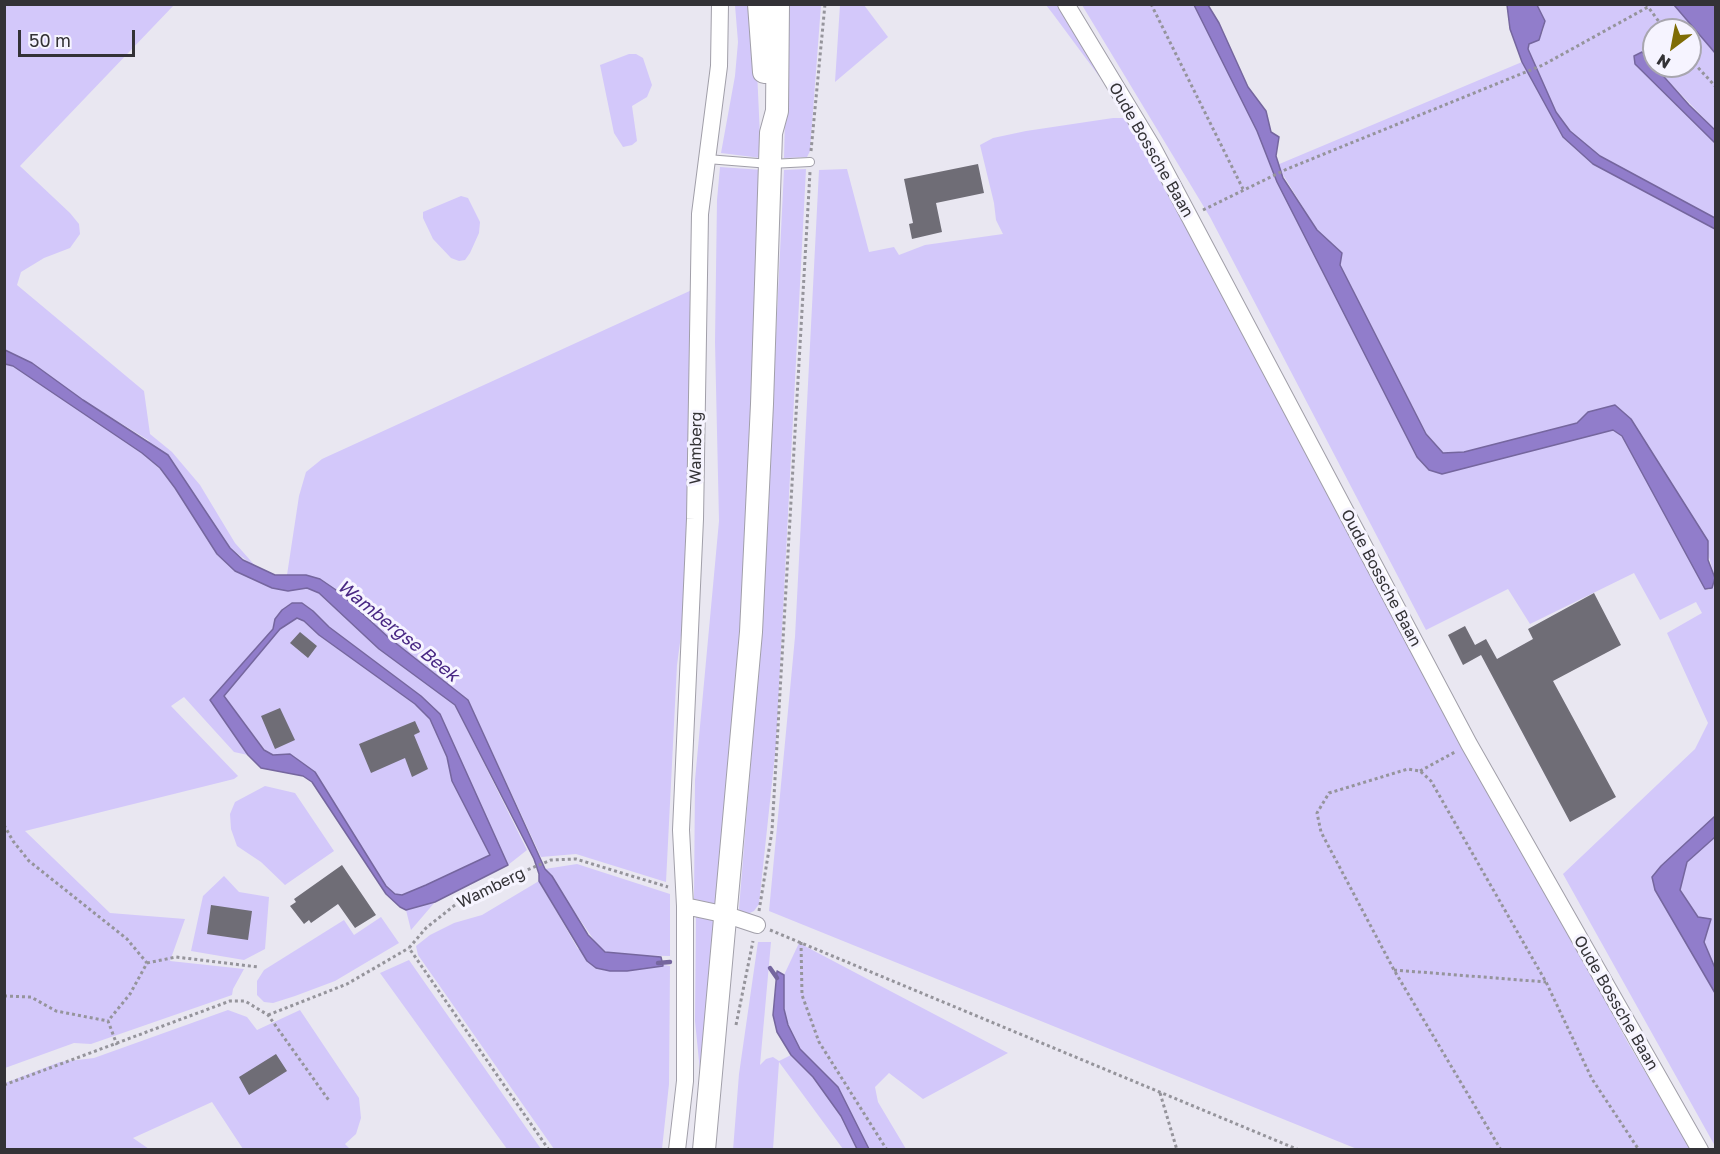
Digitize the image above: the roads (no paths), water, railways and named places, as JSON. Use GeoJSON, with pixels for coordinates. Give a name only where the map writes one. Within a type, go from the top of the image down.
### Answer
{"type":"FeatureCollection","features":[{"type":"Feature","properties":{"kind":"main road"},"geometry":{"type":"LineString","coordinates":[[759,4],[766,111],[771,133]]}},
{"type":"Feature","properties":{"kind":"main road"},"geometry":{"type":"LineString","coordinates":[[704,1149],[711,1047],[727,915],[751,632],[762,404],[771,133],[777,111],[778,4]]}},
{"type":"Feature","properties":{"kind":"street","name":"Wamberg"},"geometry":{"type":"LineString","coordinates":[[677,1149],[685,1081],[685,899],[681,830],[695,519],[700,214],[719,66],[720,4]]}},
{"type":"Feature","properties":{"kind":"street","name":"Oude Bossche Baan"},"geometry":{"type":"LineString","coordinates":[[1066,4],[1153,148],[1469,744],[1700,1149]]}},
{"type":"Feature","properties":{"kind":"street"},"geometry":{"type":"LineString","coordinates":[[685,899],[757,925]]}},
{"type":"Feature","properties":{"kind":"lane"},"geometry":{"type":"LineString","coordinates":[[707,159],[770,164],[810,162]]}},
{"type":"Feature","properties":{"kind":"waterway","name":"Wambergse Beek"},"geometry":{"type":"LineString","coordinates":[[658,963],[670,962]]}},
{"type":"Feature","properties":{"kind":"waterway","name":"Wambergse Beek"},"geometry":{"type":"LineString","coordinates":[[770,968],[777,978]]}}]}
